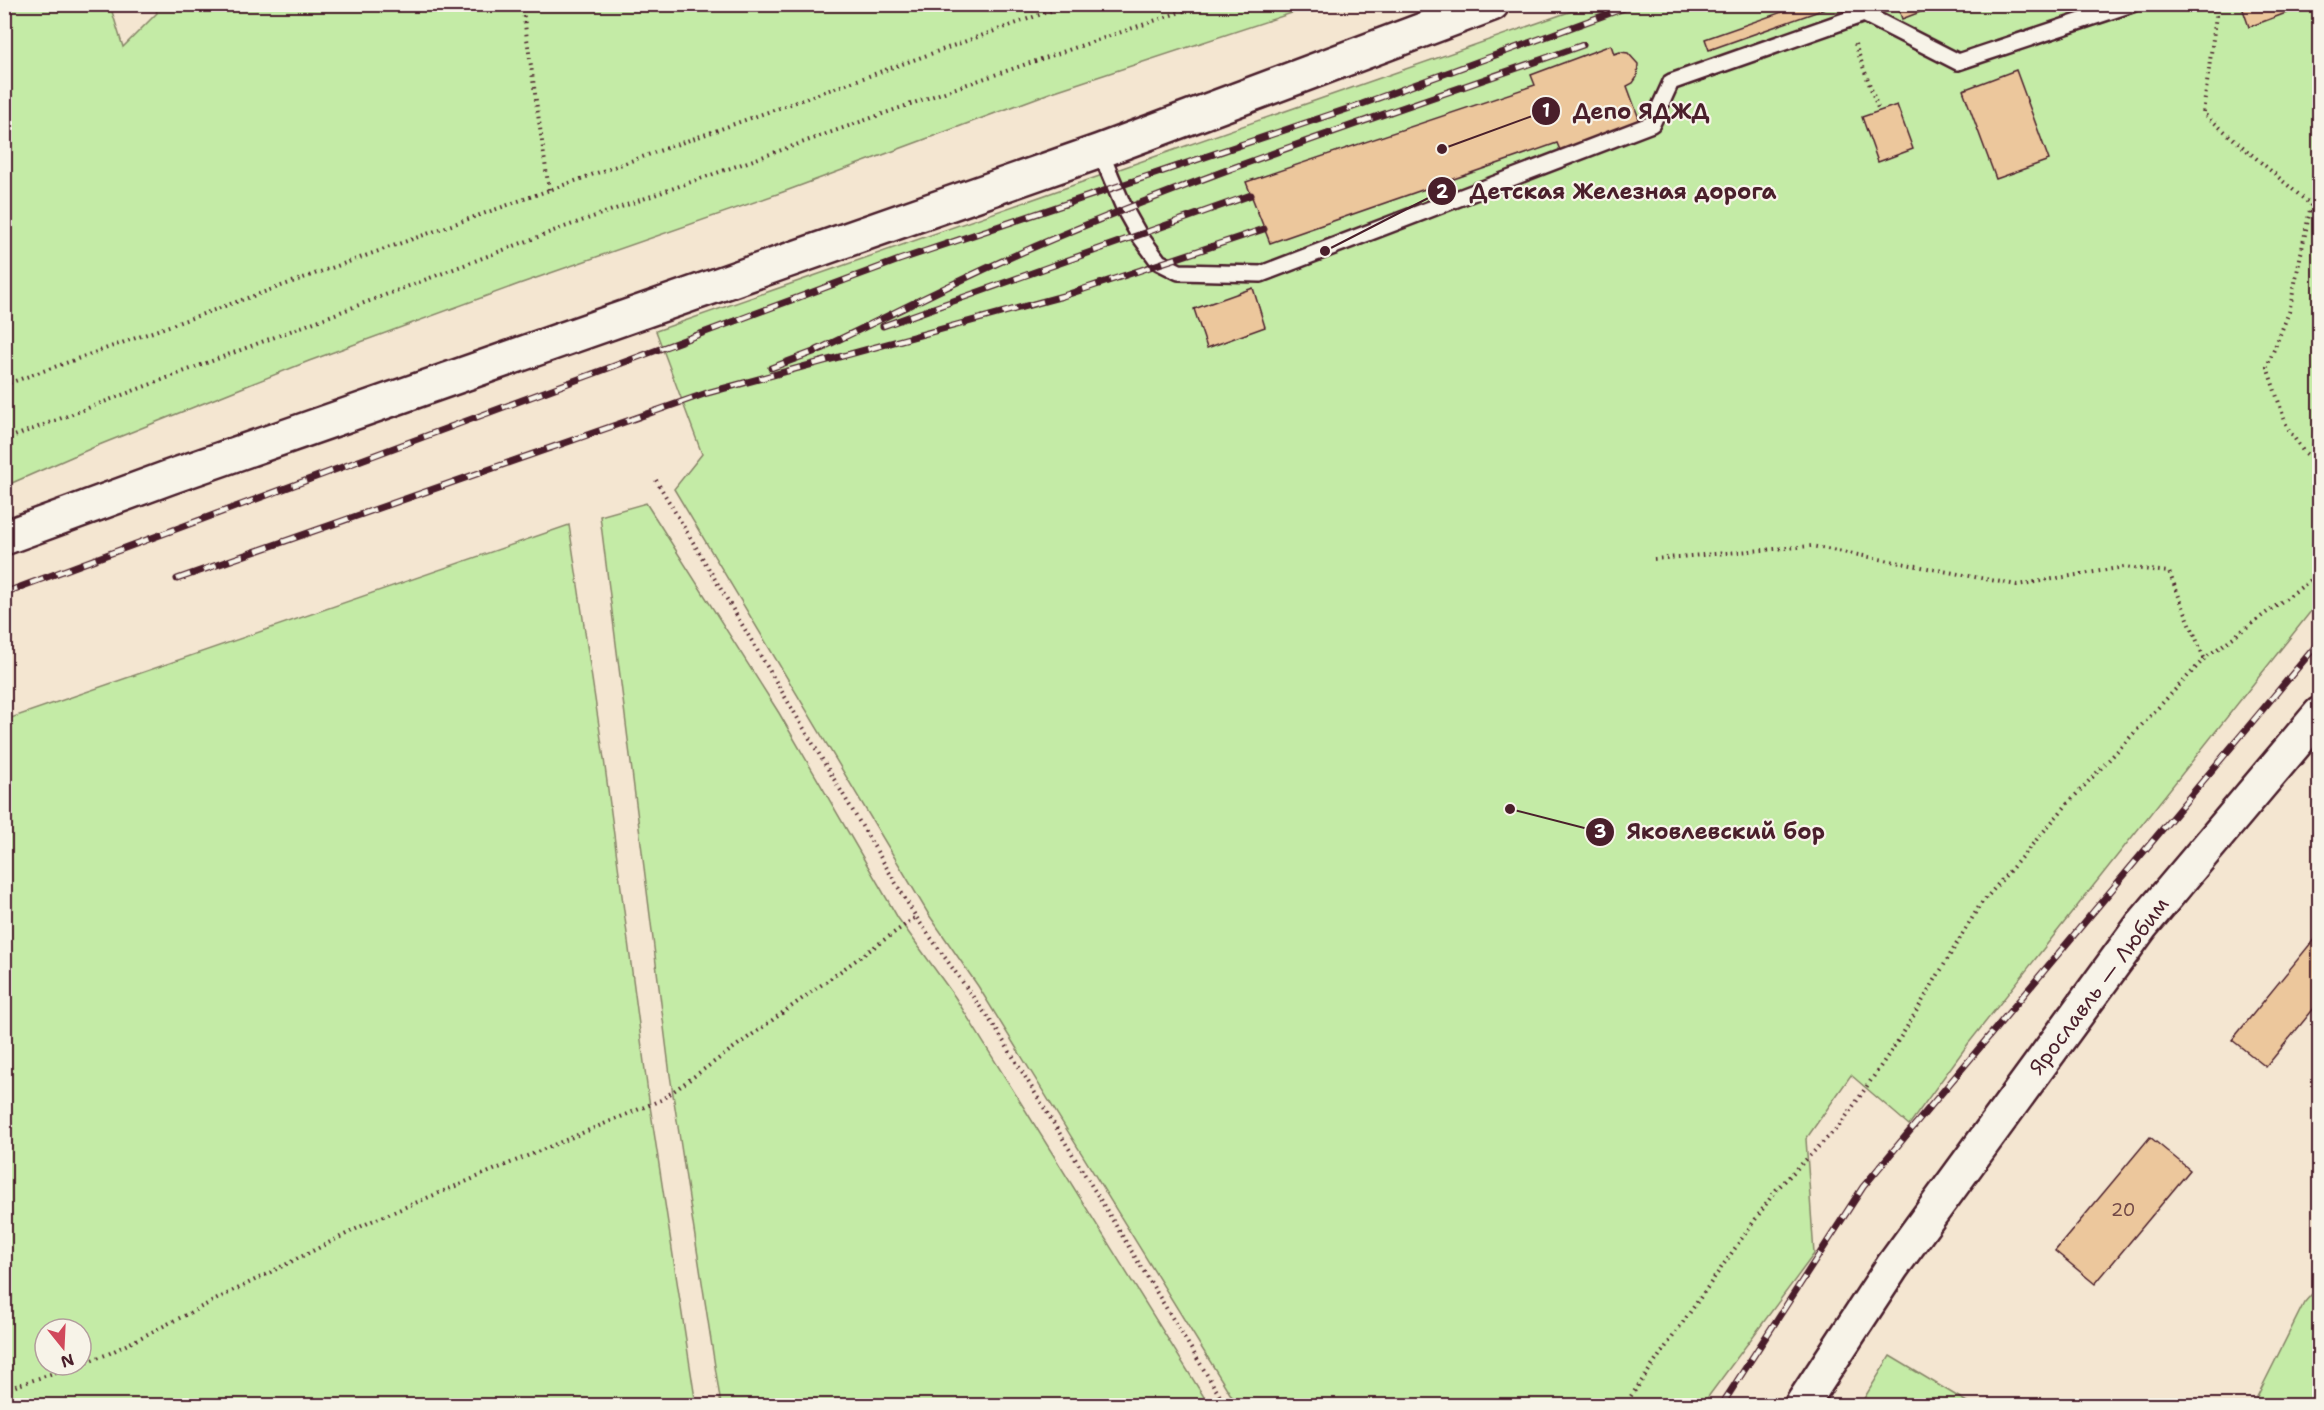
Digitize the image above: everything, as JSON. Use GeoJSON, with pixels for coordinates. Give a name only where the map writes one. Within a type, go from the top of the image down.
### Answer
{"type":"FeatureCollection","features":[{"type":"Feature","properties":{"kind":"street"},"geometry":{"type":"LineString","coordinates":[[4,538],[193,469],[1100,151],[1492,4]]}},
{"type":"Feature","properties":{"kind":"street","name":"Ярославль — Любим"},"geometry":{"type":"LineString","coordinates":[[1801,1406],[1892,1267],[2142,925],[2319,714]]}},
{"type":"Feature","properties":{"kind":"lane"},"geometry":{"type":"LineString","coordinates":[[1100,151],[1125,210],[1139,235],[1159,262],[1179,272],[1261,274],[1652,124],[1671,82],[1864,14],[1958,62],[2132,4]]}},
{"type":"Feature","properties":{"kind":"path"},"geometry":{"type":"LineString","coordinates":[[522,4],[549,190]]}},
{"type":"Feature","properties":{"kind":"path"},"geometry":{"type":"LineString","coordinates":[[4,385],[1070,4]]}},
{"type":"Feature","properties":{"kind":"path"},"geometry":{"type":"LineString","coordinates":[[4,440],[556,230],[953,89],[1204,4]]}},
{"type":"Feature","properties":{"kind":"path"},"geometry":{"type":"LineString","coordinates":[[2212,4],[2217,16],[2203,113],[2311,204],[2319,206]]}},
{"type":"Feature","properties":{"kind":"path"},"geometry":{"type":"LineString","coordinates":[[1846,20],[1879,111]]}},
{"type":"Feature","properties":{"kind":"path"},"geometry":{"type":"LineString","coordinates":[[2311,204],[2289,312],[2267,367],[2287,427],[2303,451],[2319,465]]}},
{"type":"Feature","properties":{"kind":"path"},"geometry":{"type":"LineString","coordinates":[[656,480],[916,916],[996,1029],[1226,1406]]}},
{"type":"Feature","properties":{"kind":"path"},"geometry":{"type":"LineString","coordinates":[[1654,559],[1812,546],[1970,574],[2017,585],[2124,567],[2169,572],[2205,658]]}},
{"type":"Feature","properties":{"kind":"path"},"geometry":{"type":"LineString","coordinates":[[1624,1406],[1776,1190],[1842,1124],[1902,1035],[1980,904],[2070,801],[2205,658],[2319,574]]}},
{"type":"Feature","properties":{"kind":"path"},"geometry":{"type":"LineString","coordinates":[[93,1360],[372,1221],[661,1100],[916,916]]}},
{"type":"Feature","properties":{"kind":"path"},"geometry":{"type":"LineString","coordinates":[[4,1404],[5,1389],[40,1377]]}},
{"type":"Feature","properties":{"kind":"green space"},"geometry":{"type":"Polygon","coordinates":[[[155,4],[1316,5],[1055,91],[783,192],[519,284],[309,361],[99,445],[5,486],[5,5],[110,5],[123,47],[157,13],[155,4]]]}},
{"type":"Feature","properties":{"kind":"green space"},"geometry":{"type":"Polygon","coordinates":[[[1589,5],[2319,5],[2319,601],[1968,1044],[1909,1125],[1851,1075],[1806,1139],[1814,1254],[1702,1405],[1237,1405],[978,986],[929,915],[674,489],[702,454],[656,331],[1589,5]]]}},
{"type":"Feature","properties":{"kind":"green space"},"geometry":{"type":"Polygon","coordinates":[[[646,503],[779,713],[898,918],[955,997],[1209,1405],[721,1405],[670,1075],[600,516],[646,503]]]}},
{"type":"Feature","properties":{"kind":"green space"},"geometry":{"type":"Polygon","coordinates":[[[569,525],[604,759],[648,1093],[696,1405],[5,1405],[5,720],[569,525]]]}},
{"type":"Feature","properties":{"kind":"green space"},"geometry":{"type":"Polygon","coordinates":[[[2319,1286],[2319,1405],[2253,1405],[2304,1303],[2319,1286]]]}},
{"type":"Feature","properties":{"kind":"green space"},"geometry":{"type":"Polygon","coordinates":[[[1890,1356],[1972,1405],[1860,1405],[1890,1356]]]}},
{"type":"Feature","properties":{"kind":"building"},"geometry":{"type":"Polygon","coordinates":[[[1805,4],[1839,4],[1709,50],[1705,39],[1805,4]]]}},
{"type":"Feature","properties":{"kind":"building"},"geometry":{"type":"Polygon","coordinates":[[[1897,4],[1941,4],[1902,19],[1897,4]]]}},
{"type":"Feature","properties":{"kind":"building"},"geometry":{"type":"Polygon","coordinates":[[[2241,4],[2301,4],[2302,7],[2249,27],[2241,4]]]}},
{"type":"Feature","properties":{"kind":"building"},"geometry":{"type":"Polygon","coordinates":[[[1611,45],[1614,54],[1628,53],[1638,64],[1637,77],[1627,86],[1641,124],[1562,155],[1557,143],[1270,243],[1246,182],[1535,85],[1531,75],[1611,45]]]}},
{"type":"Feature","properties":{"kind":"building"},"geometry":{"type":"Polygon","coordinates":[[[2016,70],[2049,160],[1996,179],[1963,90],[2016,70]]]}},
{"type":"Feature","properties":{"kind":"building"},"geometry":{"type":"Polygon","coordinates":[[[1897,105],[1913,149],[1878,162],[1862,117],[1897,105]]]}},
{"type":"Feature","properties":{"kind":"building"},"geometry":{"type":"Polygon","coordinates":[[[1253,288],[1265,327],[1207,348],[1194,309],[1253,288]]]}},
{"type":"Feature","properties":{"kind":"building"},"geometry":{"type":"Polygon","coordinates":[[[2320,932],[2320,1001],[2266,1067],[2232,1040],[2320,932]]]}},
{"type":"Feature","properties":{"kind":"building"},"geometry":{"type":"Polygon","coordinates":[[[2150,1137],[2190,1170],[2095,1284],[2055,1251],[2150,1137]]]}},
{"type":"Feature","properties":{"kind":"railway"},"geometry":{"type":"LineString","coordinates":[[4,593],[899,260],[1362,104],[1635,4]]}},
{"type":"Feature","properties":{"kind":"railway"},"geometry":{"type":"LineString","coordinates":[[817,350],[1009,258],[1150,199],[1583,45]]}},
{"type":"Feature","properties":{"kind":"railway"},"geometry":{"type":"LineString","coordinates":[[883,326],[1251,195]]}},
{"type":"Feature","properties":{"kind":"railway"},"geometry":{"type":"LineString","coordinates":[[177,579],[707,393],[1063,296],[1264,229]]}},
{"type":"Feature","properties":{"kind":"railway"},"geometry":{"type":"LineString","coordinates":[[771,368],[824,348]]}},
{"type":"Feature","properties":{"kind":"railway"},"geometry":{"type":"LineString","coordinates":[[1721,1406],[1863,1187],[2320,641]]}},
{"type":"Feature","properties":{"kind":"place","name":"Депо ЯДЖД"},"geometry":{"type":"Point","coordinates":[1442,149]}},
{"type":"Feature","properties":{"kind":"place","name":"Детская Железная дорога"},"geometry":{"type":"Point","coordinates":[1325,251]}},
{"type":"Feature","properties":{"kind":"place","name":"Яковлевский бор"},"geometry":{"type":"Point","coordinates":[1510,809]}}]}
